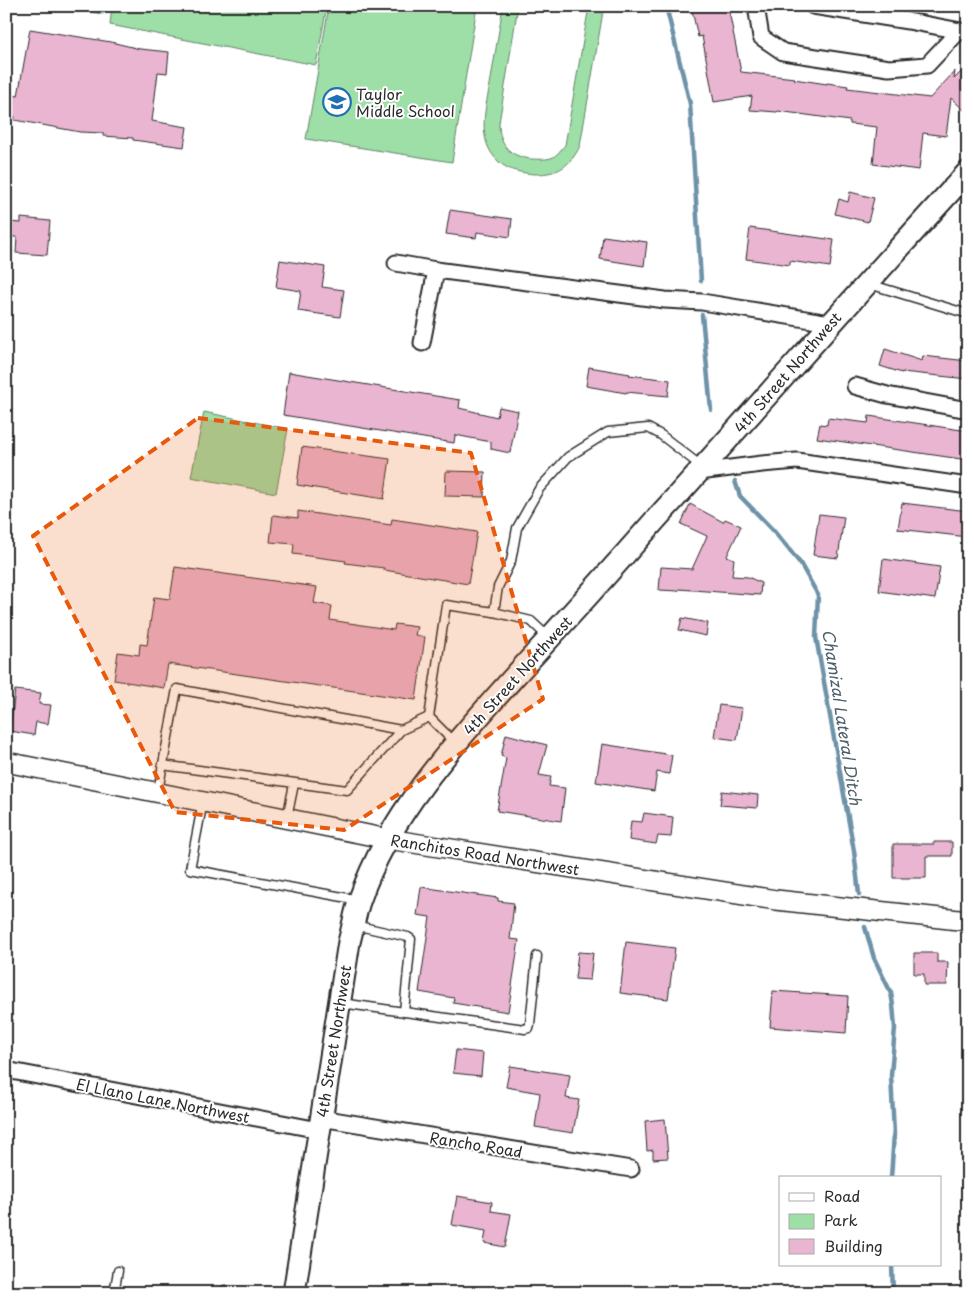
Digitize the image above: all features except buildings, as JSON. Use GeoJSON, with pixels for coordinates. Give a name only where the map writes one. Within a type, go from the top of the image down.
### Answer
{"type":"FeatureCollection","features":[{"type":"Feature","properties":{"kind":"main road","name":"4th Street Northwest"},"geometry":{"type":"LineString","coordinates":[[294,1293],[353,925],[359,900],[388,839],[433,772],[456,744],[830,323],[968,172]]}},
{"type":"Feature","properties":{"kind":"street"},"geometry":{"type":"LineString","coordinates":[[756,6],[762,37],[783,52],[889,68],[927,65],[963,31]]}},
{"type":"Feature","properties":{"kind":"street"},"geometry":{"type":"LineString","coordinates":[[812,6],[908,20],[963,31]]}},
{"type":"Feature","properties":{"kind":"street"},"geometry":{"type":"LineString","coordinates":[[396,263],[665,300],[702,302],[830,323]]}},
{"type":"Feature","properties":{"kind":"street"},"geometry":{"type":"LineString","coordinates":[[422,343],[436,270]]}},
{"type":"Feature","properties":{"kind":"street"},"geometry":{"type":"LineString","coordinates":[[855,386],[887,395],[968,410]]}},
{"type":"Feature","properties":{"kind":"street"},"geometry":{"type":"LineString","coordinates":[[701,470],[797,461],[968,486]]}},
{"type":"Feature","properties":{"kind":"street","name":"Ranchitos Road Northwest"},"geometry":{"type":"LineString","coordinates":[[6,762],[388,839],[785,901],[968,921]]}},
{"type":"Feature","properties":{"kind":"street","name":"El Llano Lane Northwest"},"geometry":{"type":"LineString","coordinates":[[6,1070],[320,1124]]}},
{"type":"Feature","properties":{"kind":"street","name":"Rancho Road"},"geometry":{"type":"LineString","coordinates":[[320,1124],[631,1169]]}},
{"type":"Feature","properties":{"kind":"lane"},"geometry":{"type":"LineString","coordinates":[[867,283],[968,314]]}},
{"type":"Feature","properties":{"kind":"lane"},"geometry":{"type":"LineString","coordinates":[[494,612],[498,587],[511,561],[517,528],[539,489],[568,457],[608,432],[648,428],[660,435],[701,470]]}},
{"type":"Feature","properties":{"kind":"lane"},"geometry":{"type":"LineString","coordinates":[[429,717],[446,605],[494,612],[532,621],[550,638]]}},
{"type":"Feature","properties":{"kind":"lane"},"geometry":{"type":"LineString","coordinates":[[158,792],[176,689],[401,730]]}},
{"type":"Feature","properties":{"kind":"lane"},"geometry":{"type":"LineString","coordinates":[[162,765],[347,790],[401,730],[429,717]]}},
{"type":"Feature","properties":{"kind":"lane"},"geometry":{"type":"LineString","coordinates":[[429,717],[456,744]]}},
{"type":"Feature","properties":{"kind":"lane"},"geometry":{"type":"LineString","coordinates":[[287,818],[294,784]]}},
{"type":"Feature","properties":{"kind":"lane"},"geometry":{"type":"LineString","coordinates":[[203,801],[190,869],[359,900]]}},
{"type":"Feature","properties":{"kind":"lane"},"geometry":{"type":"LineString","coordinates":[[353,925],[408,936],[411,939],[404,1012]]}},
{"type":"Feature","properties":{"kind":"lane"},"geometry":{"type":"LineString","coordinates":[[340,1003],[525,1029],[529,1028],[537,956]]}},
{"type":"Feature","properties":{"kind":"lane"},"geometry":{"type":"LineString","coordinates":[[114,1293],[118,1271]]}},
{"type":"Feature","properties":{"kind":"highlighted area"},"geometry":{"type":"Polygon","coordinates":[[[198,418],[471,453],[543,699],[344,830],[175,812],[33,536],[198,418]]]}},
{"type":"Feature","properties":{"kind":"green space"},"geometry":{"type":"Polygon","coordinates":[[[53,6],[104,6],[103,14],[53,6]]]}},
{"type":"Feature","properties":{"kind":"green space"},"geometry":{"type":"Polygon","coordinates":[[[112,6],[327,6],[316,65],[110,25],[112,6]]]}},
{"type":"Feature","properties":{"kind":"green space"},"geometry":{"type":"Polygon","coordinates":[[[329,6],[477,6],[452,162],[306,139],[329,6]]]}},
{"type":"Feature","properties":{"kind":"green space"},"geometry":{"type":"Polygon","coordinates":[[[503,6],[518,6],[499,131],[503,143],[511,152],[531,159],[549,159],[557,154],[565,145],[589,6],[604,6],[580,146],[568,164],[551,172],[535,174],[511,169],[499,162],[487,144],[484,123],[485,112],[503,6]]]}},
{"type":"Feature","properties":{"kind":"green space"},"geometry":{"type":"Polygon","coordinates":[[[204,412],[288,429],[276,493],[191,477],[204,412]]]}},
{"type":"Feature","properties":{"kind":"waterway","name":"Chamizal Lateral Ditch"},"geometry":{"type":"LineString","coordinates":[[666,6],[690,104],[701,281]]}},
{"type":"Feature","properties":{"kind":"waterway","name":"Chamizal Lateral Ditch"},"geometry":{"type":"LineString","coordinates":[[702,315],[711,410]]}},
{"type":"Feature","properties":{"kind":"waterway","name":"Chamizal Lateral Ditch"},"geometry":{"type":"LineString","coordinates":[[735,481],[740,496],[772,529],[800,563],[818,595],[816,637],[854,851],[859,894]]}},
{"type":"Feature","properties":{"kind":"waterway","name":"Chamizal Lateral Ditch"},"geometry":{"type":"LineString","coordinates":[[865,927],[874,958],[891,993],[893,1005],[895,1028],[891,1075],[894,1134],[891,1176]]}},
{"type":"Feature","properties":{"kind":"waterway","name":"Chamizal Lateral Ditch"},"geometry":{"type":"LineString","coordinates":[[892,1266],[893,1293]]}},
{"type":"Feature","properties":{"kind":"place","name":"Taylor Middle School"},"geometry":{"type":"Point","coordinates":[337,102]}}]}
